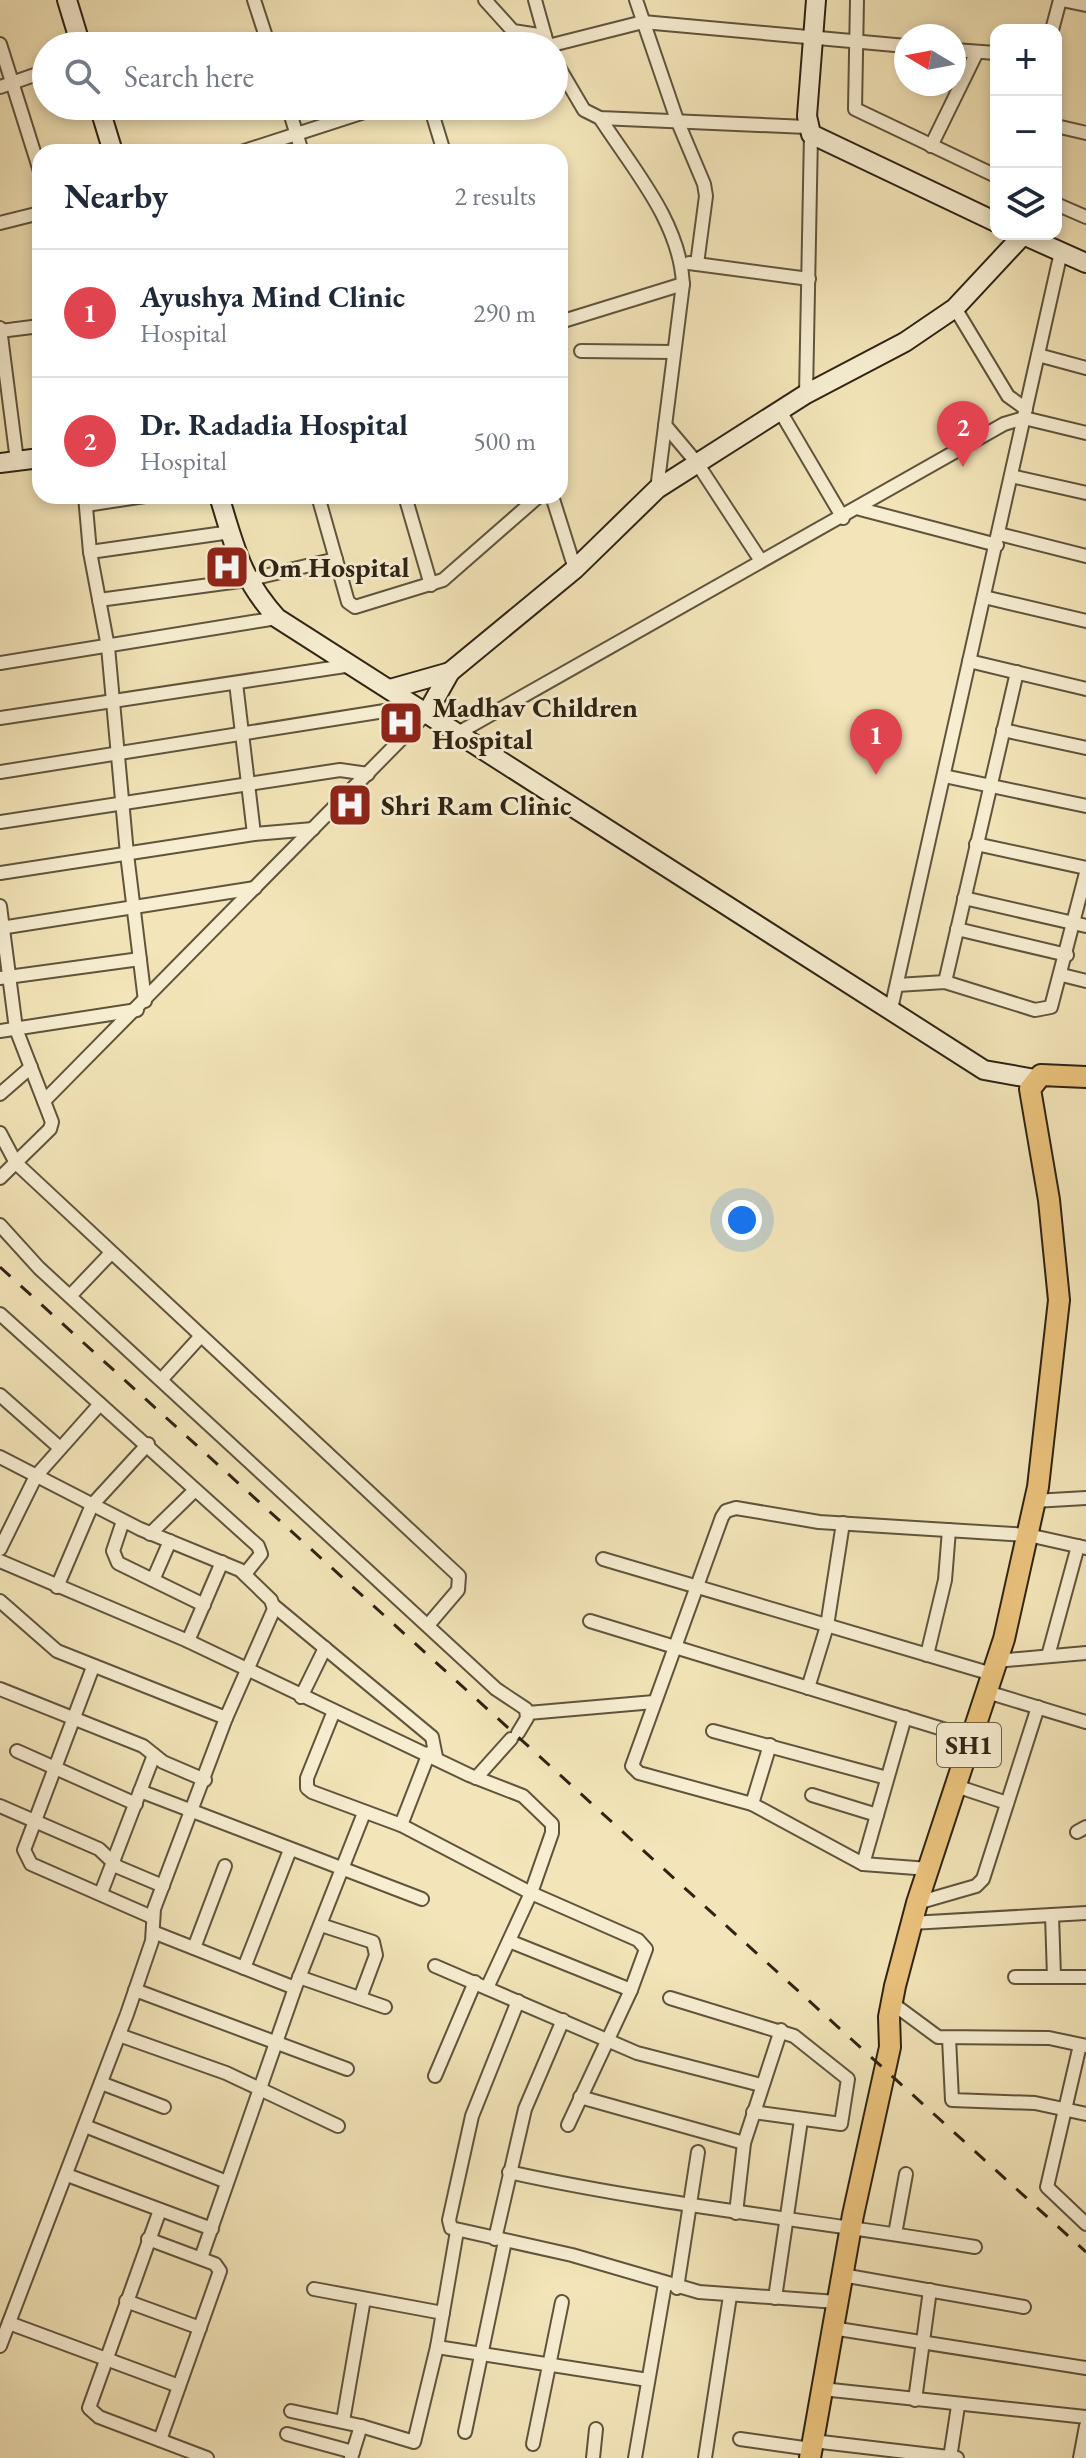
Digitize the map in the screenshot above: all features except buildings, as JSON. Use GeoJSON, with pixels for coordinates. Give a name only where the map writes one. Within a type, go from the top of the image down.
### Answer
{"type":"FeatureCollection","features":[{"type":"Feature","properties":{"kind":"main road"},"geometry":{"type":"LineString","coordinates":[[1035,1079],[1048,1074],[1086,1077]]}},
{"type":"Feature","properties":{"kind":"main road","name":"SH1"},"geometry":{"type":"LineString","coordinates":[[811,2450],[851,2226],[890,2047],[892,2003],[917,1903],[992,1676],[1034,1501],[1059,1300],[1049,1200],[1029,1098],[1035,1079]]}},
{"type":"Feature","properties":{"kind":"street"},"geometry":{"type":"LineString","coordinates":[[67,0],[77,32]]}},
{"type":"Feature","properties":{"kind":"street"},"geometry":{"type":"LineString","coordinates":[[254,0],[264,32]]}},
{"type":"Feature","properties":{"kind":"street"},"geometry":{"type":"LineString","coordinates":[[485,0],[516,32]]}},
{"type":"Feature","properties":{"kind":"street"},"geometry":{"type":"LineString","coordinates":[[535,0],[544,32]]}},
{"type":"Feature","properties":{"kind":"street"},"geometry":{"type":"LineString","coordinates":[[636,0],[706,196],[697,264]]}},
{"type":"Feature","properties":{"kind":"street"},"geometry":{"type":"LineString","coordinates":[[806,394],[809,131],[816,0]]}},
{"type":"Feature","properties":{"kind":"street"},"geometry":{"type":"LineString","coordinates":[[857,0],[855,109],[990,173]]}},
{"type":"Feature","properties":{"kind":"street"},"geometry":{"type":"LineString","coordinates":[[1054,24],[1061,0],[1086,5]]}},
{"type":"Feature","properties":{"kind":"street"},"geometry":{"type":"LineString","coordinates":[[568,38],[643,22],[894,45]]}},
{"type":"Feature","properties":{"kind":"street"},"geometry":{"type":"LineString","coordinates":[[0,44],[6,85],[32,151]]}},
{"type":"Feature","properties":{"kind":"street"},"geometry":{"type":"LineString","coordinates":[[966,51],[990,53]]}},
{"type":"Feature","properties":{"kind":"street"},"geometry":{"type":"LineString","coordinates":[[931,146],[977,52]]}},
{"type":"Feature","properties":{"kind":"street"},"geometry":{"type":"LineString","coordinates":[[6,85],[32,76]]}},
{"type":"Feature","properties":{"kind":"street"},"geometry":{"type":"LineString","coordinates":[[568,83],[584,110],[600,118],[677,120],[809,131],[990,219]]}},
{"type":"Feature","properties":{"kind":"street"},"geometry":{"type":"LineString","coordinates":[[600,118],[659,208],[675,239],[682,262],[683,284],[657,489]]}},
{"type":"Feature","properties":{"kind":"street"},"geometry":{"type":"LineString","coordinates":[[103,120],[111,144]]}},
{"type":"Feature","properties":{"kind":"street"},"geometry":{"type":"LineString","coordinates":[[292,120],[299,144]]}},
{"type":"Feature","properties":{"kind":"street"},"geometry":{"type":"LineString","coordinates":[[265,144],[340,120]]}},
{"type":"Feature","properties":{"kind":"street"},"geometry":{"type":"LineString","coordinates":[[434,120],[442,144]]}},
{"type":"Feature","properties":{"kind":"street"},"geometry":{"type":"LineString","coordinates":[[1062,127],[1086,133]]}},
{"type":"Feature","properties":{"kind":"street"},"geometry":{"type":"LineString","coordinates":[[1062,207],[1086,217]]}},
{"type":"Feature","properties":{"kind":"street"},"geometry":{"type":"LineString","coordinates":[[0,223],[32,215]]}},
{"type":"Feature","properties":{"kind":"street"},"geometry":{"type":"LineString","coordinates":[[44,1101],[368,774],[450,672],[575,569],[657,489],[806,394],[905,342],[955,308],[1017,240]]}},
{"type":"Feature","properties":{"kind":"street"},"geometry":{"type":"LineString","coordinates":[[1033,240],[1086,263]]}},
{"type":"Feature","properties":{"kind":"street"},"geometry":{"type":"LineString","coordinates":[[891,1009],[1061,252]]}},
{"type":"Feature","properties":{"kind":"street"},"geometry":{"type":"LineString","coordinates":[[682,262],[809,279]]}},
{"type":"Feature","properties":{"kind":"street"},"geometry":{"type":"LineString","coordinates":[[568,320],[683,284]]}},
{"type":"Feature","properties":{"kind":"street"},"geometry":{"type":"LineString","coordinates":[[955,308],[1008,396],[1025,414],[1086,433]]}},
{"type":"Feature","properties":{"kind":"street"},"geometry":{"type":"LineString","coordinates":[[32,327],[0,330],[8,462],[32,459]]}},
{"type":"Feature","properties":{"kind":"street"},"geometry":{"type":"LineString","coordinates":[[581,351],[674,352]]}},
{"type":"Feature","properties":{"kind":"street"},"geometry":{"type":"LineString","coordinates":[[1038,355],[1086,368]]}},
{"type":"Feature","properties":{"kind":"street"},"geometry":{"type":"LineString","coordinates":[[780,411],[843,518]]}},
{"type":"Feature","properties":{"kind":"street"},"geometry":{"type":"LineString","coordinates":[[458,733],[1025,414]]}},
{"type":"Feature","properties":{"kind":"street"},"geometry":{"type":"LineString","coordinates":[[665,425],[697,463],[761,561]]}},
{"type":"Feature","properties":{"kind":"street"},"geometry":{"type":"LineString","coordinates":[[1011,476],[1086,493]]}},
{"type":"Feature","properties":{"kind":"street"},"geometry":{"type":"LineString","coordinates":[[86,504],[90,552],[108,647],[140,959],[141,1006]]}},
{"type":"Feature","properties":{"kind":"street"},"geometry":{"type":"LineString","coordinates":[[222,504],[247,580],[277,618],[984,1070],[1035,1079]]}},
{"type":"Feature","properties":{"kind":"street"},"geometry":{"type":"LineString","coordinates":[[320,504],[348,602],[355,607],[443,580],[530,504]]}},
{"type":"Feature","properties":{"kind":"street"},"geometry":{"type":"LineString","coordinates":[[407,504],[431,585]]}},
{"type":"Feature","properties":{"kind":"street"},"geometry":{"type":"LineString","coordinates":[[555,504],[575,569]]}},
{"type":"Feature","properties":{"kind":"street"},"geometry":{"type":"LineString","coordinates":[[860,509],[1086,556]]}},
{"type":"Feature","properties":{"kind":"street"},"geometry":{"type":"LineString","coordinates":[[90,552],[231,532]]}},
{"type":"Feature","properties":{"kind":"street"},"geometry":{"type":"LineString","coordinates":[[99,600],[247,580],[336,559]]}},
{"type":"Feature","properties":{"kind":"street"},"geometry":{"type":"LineString","coordinates":[[984,597],[1086,621]]}},
{"type":"Feature","properties":{"kind":"street"},"geometry":{"type":"LineString","coordinates":[[0,663],[277,618]]}},
{"type":"Feature","properties":{"kind":"street"},"geometry":{"type":"LineString","coordinates":[[969,661],[1086,689]]}},
{"type":"Feature","properties":{"kind":"street"},"geometry":{"type":"LineString","coordinates":[[0,718],[352,665]]}},
{"type":"Feature","properties":{"kind":"street"},"geometry":{"type":"LineString","coordinates":[[390,689],[450,672]]}},
{"type":"Feature","properties":{"kind":"street"},"geometry":{"type":"LineString","coordinates":[[945,982],[1017,672]]}},
{"type":"Feature","properties":{"kind":"street"},"geometry":{"type":"LineString","coordinates":[[236,683],[254,834]]}},
{"type":"Feature","properties":{"kind":"street"},"geometry":{"type":"LineString","coordinates":[[0,772],[422,710]]}},
{"type":"Feature","properties":{"kind":"street"},"geometry":{"type":"LineString","coordinates":[[1003,730],[1086,748]]}},
{"type":"Feature","properties":{"kind":"street"},"geometry":{"type":"LineString","coordinates":[[0,822],[345,769],[368,774]]}},
{"type":"Feature","properties":{"kind":"street"},"geometry":{"type":"LineString","coordinates":[[944,776],[1086,806]]}},
{"type":"Feature","properties":{"kind":"street"},"geometry":{"type":"LineString","coordinates":[[0,873],[254,834],[313,829]]}},
{"type":"Feature","properties":{"kind":"street"},"geometry":{"type":"LineString","coordinates":[[897,985],[945,982],[1043,1011],[1051,1007],[1080,925],[1086,871],[976,844]]}},
{"type":"Feature","properties":{"kind":"street"},"geometry":{"type":"LineString","coordinates":[[2,927],[255,888]]}},
{"type":"Feature","properties":{"kind":"street"},"geometry":{"type":"LineString","coordinates":[[964,898],[1080,925]]}},
{"type":"Feature","properties":{"kind":"street"},"geometry":{"type":"LineString","coordinates":[[0,906],[5,977],[16,1029],[51,1116],[50,1129],[0,1178]]}},
{"type":"Feature","properties":{"kind":"street"},"geometry":{"type":"LineString","coordinates":[[957,929],[1067,955]]}},
{"type":"Feature","properties":{"kind":"street"},"geometry":{"type":"LineString","coordinates":[[5,977],[140,959]]}},
{"type":"Feature","properties":{"kind":"street"},"geometry":{"type":"LineString","coordinates":[[1062,975],[1086,981]]}},
{"type":"Feature","properties":{"kind":"street"},"geometry":{"type":"LineString","coordinates":[[0,1031],[141,1006]]}},
{"type":"Feature","properties":{"kind":"street"},"geometry":{"type":"LineString","coordinates":[[0,1094],[31,1067]]}},
{"type":"Feature","properties":{"kind":"street"},"geometry":{"type":"LineString","coordinates":[[0,1133],[16,1163],[459,1576],[458,1590],[429,1624]]}},
{"type":"Feature","properties":{"kind":"street"},"geometry":{"type":"LineString","coordinates":[[0,1225],[70,1296],[496,1689],[523,1708],[654,1702]]}},
{"type":"Feature","properties":{"kind":"street"},"geometry":{"type":"LineString","coordinates":[[70,1296],[111,1253]]}},
{"type":"Feature","properties":{"kind":"street"},"geometry":{"type":"LineString","coordinates":[[1,1318],[148,1444],[258,1546],[261,1554],[245,1574]]}},
{"type":"Feature","properties":{"kind":"street"},"geometry":{"type":"LineString","coordinates":[[161,1380],[200,1337]]}},
{"type":"Feature","properties":{"kind":"street"},"geometry":{"type":"LineString","coordinates":[[0,1415],[5,1400],[60,1448]]}},
{"type":"Feature","properties":{"kind":"street"},"geometry":{"type":"LineString","coordinates":[[0,1549],[4,1530],[36,1476],[100,1404]]}},
{"type":"Feature","properties":{"kind":"street"},"geometry":{"type":"LineString","coordinates":[[57,1587],[92,1505],[148,1444]]}},
{"type":"Feature","properties":{"kind":"street"},"geometry":{"type":"LineString","coordinates":[[0,1457],[150,1534],[245,1574],[273,1605],[432,1737],[432,1755],[401,1825]]}},
{"type":"Feature","properties":{"kind":"street"},"geometry":{"type":"LineString","coordinates":[[150,1534],[195,1490]]}},
{"type":"Feature","properties":{"kind":"street"},"geometry":{"type":"LineString","coordinates":[[1034,1501],[1086,1498]]}},
{"type":"Feature","properties":{"kind":"street"},"geometry":{"type":"LineString","coordinates":[[929,1869],[863,1864],[752,1804],[634,1770],[631,1761],[676,1648],[722,1517],[731,1508],[843,1523],[1028,1535],[1082,1547],[1048,1656]]}},
{"type":"Feature","properties":{"kind":"street"},"geometry":{"type":"LineString","coordinates":[[123,1521],[113,1557],[118,1563],[204,1605]]}},
{"type":"Feature","properties":{"kind":"street"},"geometry":{"type":"LineString","coordinates":[[808,1688],[827,1626],[843,1523]]}},
{"type":"Feature","properties":{"kind":"street"},"geometry":{"type":"LineString","coordinates":[[927,1655],[945,1580],[949,1530]]}},
{"type":"Feature","properties":{"kind":"street"},"geometry":{"type":"LineString","coordinates":[[153,1580],[170,1541]]}},
{"type":"Feature","properties":{"kind":"street"},"geometry":{"type":"LineString","coordinates":[[603,1559],[992,1676],[1038,1707],[1086,1722]]}},
{"type":"Feature","properties":{"kind":"street"},"geometry":{"type":"LineString","coordinates":[[0,1561],[188,1641],[301,1697],[528,1799],[552,1824],[552,1833],[531,1893],[487,1988]]}},
{"type":"Feature","properties":{"kind":"street"},"geometry":{"type":"LineString","coordinates":[[188,1641],[222,1562]]}},
{"type":"Feature","properties":{"kind":"street"},"geometry":{"type":"LineString","coordinates":[[0,1601],[51,1647],[93,1667],[226,1718]]}},
{"type":"Feature","properties":{"kind":"street"},"geometry":{"type":"LineString","coordinates":[[0,2346],[135,1990],[153,1932],[152,1917],[163,1886],[226,1718],[273,1605]]}},
{"type":"Feature","properties":{"kind":"street"},"geometry":{"type":"LineString","coordinates":[[590,1621],[972,1738]]}},
{"type":"Feature","properties":{"kind":"street"},"geometry":{"type":"LineString","coordinates":[[301,1697],[325,1648]]}},
{"type":"Feature","properties":{"kind":"street"},"geometry":{"type":"LineString","coordinates":[[992,1676],[1048,1656],[1086,1653]]}},
{"type":"Feature","properties":{"kind":"street"},"geometry":{"type":"LineString","coordinates":[[93,1667],[24,1850],[31,1864],[152,1917]]}},
{"type":"Feature","properties":{"kind":"street"},"geometry":{"type":"LineString","coordinates":[[0,1689],[143,1746],[169,1765],[205,1780]]}},
{"type":"Feature","properties":{"kind":"street"},"geometry":{"type":"LineString","coordinates":[[917,1903],[980,1883],[1038,1707]]}},
{"type":"Feature","properties":{"kind":"street"},"geometry":{"type":"LineString","coordinates":[[487,1782],[514,1736],[523,1708]]}},
{"type":"Feature","properties":{"kind":"street"},"geometry":{"type":"LineString","coordinates":[[334,1711],[306,1783],[312,1792],[401,1825],[531,1893],[643,1943],[646,1955],[568,2125]]}},
{"type":"Feature","properties":{"kind":"street"},"geometry":{"type":"LineString","coordinates":[[863,1864],[905,1717]]}},
{"type":"Feature","properties":{"kind":"street"},"geometry":{"type":"LineString","coordinates":[[713,1731],[887,1778]]}},
{"type":"Feature","properties":{"kind":"street"},"geometry":{"type":"LineString","coordinates":[[752,1804],[770,1745]]}},
{"type":"Feature","properties":{"kind":"street"},"geometry":{"type":"LineString","coordinates":[[17,1751],[138,1797],[193,1811],[422,1899]]}},
{"type":"Feature","properties":{"kind":"street"},"geometry":{"type":"LineString","coordinates":[[101,1893],[154,1755]]}},
{"type":"Feature","properties":{"kind":"street"},"geometry":{"type":"LineString","coordinates":[[956,1786],[1007,1803]]}},
{"type":"Feature","properties":{"kind":"street"},"geometry":{"type":"LineString","coordinates":[[812,1795],[877,1815]]}},
{"type":"Feature","properties":{"kind":"street"},"geometry":{"type":"LineString","coordinates":[[0,1806],[99,1849],[113,1863],[163,1886]]}},
{"type":"Feature","properties":{"kind":"street"},"geometry":{"type":"LineString","coordinates":[[201,2258],[297,1983],[364,1813]]}},
{"type":"Feature","properties":{"kind":"street"},"geometry":{"type":"LineString","coordinates":[[244,1968],[290,1850]]}},
{"type":"Feature","properties":{"kind":"street"},"geometry":{"type":"LineString","coordinates":[[194,1948],[225,1866]]}},
{"type":"Feature","properties":{"kind":"street"},"geometry":{"type":"LineString","coordinates":[[911,1923],[1086,1913]]}},
{"type":"Feature","properties":{"kind":"street"},"geometry":{"type":"LineString","coordinates":[[1052,1915],[1054,1977]]}},
{"type":"Feature","properties":{"kind":"street"},"geometry":{"type":"LineString","coordinates":[[321,1925],[366,1938],[375,1947],[376,1955],[360,1998]]}},
{"type":"Feature","properties":{"kind":"street"},"geometry":{"type":"LineString","coordinates":[[153,1932],[244,1968],[385,2007]]}},
{"type":"Feature","properties":{"kind":"street"},"geometry":{"type":"LineString","coordinates":[[509,1941],[631,1990]]}},
{"type":"Feature","properties":{"kind":"street"},"geometry":{"type":"LineString","coordinates":[[435,1966],[608,2042],[665,2062],[761,2085]]}},
{"type":"Feature","properties":{"kind":"street"},"geometry":{"type":"LineString","coordinates":[[1015,1977],[1086,1977]]}},
{"type":"Feature","properties":{"kind":"street"},"geometry":{"type":"LineString","coordinates":[[435,2076],[475,1982]]}},
{"type":"Feature","properties":{"kind":"street"},"geometry":{"type":"LineString","coordinates":[[135,1990],[347,2069]]}},
{"type":"Feature","properties":{"kind":"street"},"geometry":{"type":"LineString","coordinates":[[670,1998],[781,2030],[800,2039],[848,2079],[841,2124],[753,2112]]}},
{"type":"Feature","properties":{"kind":"street"},"geometry":{"type":"LineString","coordinates":[[518,2001],[472,2116],[449,2220],[457,2231],[572,2255],[671,2286],[730,2296],[837,2302]]}},
{"type":"Feature","properties":{"kind":"street"},"geometry":{"type":"LineString","coordinates":[[892,2003],[928,2032],[949,2038],[1049,2038],[1083,2046],[1064,2109],[1047,2187],[1086,2224]]}},
{"type":"Feature","properties":{"kind":"street"},"geometry":{"type":"LineString","coordinates":[[465,2432],[481,2354],[509,2172],[525,2109],[563,2020]]}},
{"type":"Feature","properties":{"kind":"street"},"geometry":{"type":"LineString","coordinates":[[736,2213],[744,2143],[781,2030]]}},
{"type":"Feature","properties":{"kind":"street"},"geometry":{"type":"LineString","coordinates":[[119,2035],[259,2089],[338,2126]]}},
{"type":"Feature","properties":{"kind":"street"},"geometry":{"type":"LineString","coordinates":[[949,2038],[952,2100],[1035,2103],[1086,2114]]}},
{"type":"Feature","properties":{"kind":"street"},"geometry":{"type":"LineString","coordinates":[[101,2083],[164,2107]]}},
{"type":"Feature","properties":{"kind":"street"},"geometry":{"type":"LineString","coordinates":[[580,2097],[744,2143]]}},
{"type":"Feature","properties":{"kind":"street"},"geometry":{"type":"LineString","coordinates":[[775,2298],[801,2120]]}},
{"type":"Feature","properties":{"kind":"street"},"geometry":{"type":"LineString","coordinates":[[85,2126],[227,2182]]}},
{"type":"Feature","properties":{"kind":"street"},"geometry":{"type":"LineString","coordinates":[[635,2458],[648,2380],[690,2206],[698,2152]]}},
{"type":"Feature","properties":{"kind":"street"},"geometry":{"type":"LineString","coordinates":[[509,2172],[690,2206],[851,2226],[975,2247]]}},
{"type":"Feature","properties":{"kind":"street"},"geometry":{"type":"LineString","coordinates":[[895,2234],[906,2174]]}},
{"type":"Feature","properties":{"kind":"street"},"geometry":{"type":"LineString","coordinates":[[67,2175],[212,2229]]}},
{"type":"Feature","properties":{"kind":"street"},"geometry":{"type":"LineString","coordinates":[[160,2210],[90,2401],[92,2413],[207,2458]]}},
{"type":"Feature","properties":{"kind":"street"},"geometry":{"type":"LineString","coordinates":[[291,2411],[343,2421],[414,2442],[437,2347],[457,2231]]}},
{"type":"Feature","properties":{"kind":"street"},"geometry":{"type":"LineString","coordinates":[[148,2239],[215,2264],[220,2271],[160,2440]]}},
{"type":"Feature","properties":{"kind":"street"},"geometry":{"type":"LineString","coordinates":[[842,2275],[1024,2307]]}},
{"type":"Feature","properties":{"kind":"street"},"geometry":{"type":"LineString","coordinates":[[314,2289],[443,2313]]}},
{"type":"Feature","properties":{"kind":"street"},"geometry":{"type":"LineString","coordinates":[[915,2400],[930,2290]]}},
{"type":"Feature","properties":{"kind":"street"},"geometry":{"type":"LineString","coordinates":[[705,2458],[730,2296]]}},
{"type":"Feature","properties":{"kind":"street"},"geometry":{"type":"LineString","coordinates":[[343,2421],[364,2299]]}},
{"type":"Feature","properties":{"kind":"street"},"geometry":{"type":"LineString","coordinates":[[126,2301],[200,2328]]}},
{"type":"Feature","properties":{"kind":"street"},"geometry":{"type":"LineString","coordinates":[[533,2444],[562,2302]]}},
{"type":"Feature","properties":{"kind":"street"},"geometry":{"type":"LineString","coordinates":[[9,2323],[179,2386]]}},
{"type":"Feature","properties":{"kind":"street"},"geometry":{"type":"LineString","coordinates":[[832,2328],[1086,2368]]}},
{"type":"Feature","properties":{"kind":"street"},"geometry":{"type":"LineString","coordinates":[[437,2347],[648,2380]]}},
{"type":"Feature","properties":{"kind":"street"},"geometry":{"type":"LineString","coordinates":[[822,2389],[958,2406],[1086,2417]]}},
{"type":"Feature","properties":{"kind":"street"},"geometry":{"type":"LineString","coordinates":[[950,2458],[958,2406]]}},
{"type":"Feature","properties":{"kind":"street"},"geometry":{"type":"LineString","coordinates":[[287,2434],[352,2455],[361,2426]]}},
{"type":"Feature","properties":{"kind":"street"},"geometry":{"type":"LineString","coordinates":[[1080,2458],[1086,2426]]}},
{"type":"Feature","properties":{"kind":"street"},"geometry":{"type":"LineString","coordinates":[[593,2458],[596,2429]]}},
{"type":"Feature","properties":{"kind":"street"},"geometry":{"type":"LineString","coordinates":[[740,2439],[811,2450],[957,2458]]}},
{"type":"Feature","properties":{"kind":"railway"},"geometry":{"type":"LineString","coordinates":[[0,1267],[1086,2252]]}},
{"type":"Feature","properties":{"kind":"place","name":"Dr. Radadia Hospital"},"geometry":{"type":"Point","coordinates":[963,467]}},
{"type":"Feature","properties":{"kind":"place","name":"Om Hospital"},"geometry":{"type":"Point","coordinates":[227,567]}},
{"type":"Feature","properties":{"kind":"place","name":"Madhav Children Hospital"},"geometry":{"type":"Point","coordinates":[401,723]}},
{"type":"Feature","properties":{"kind":"place","name":"Ayushya Mind Clinic"},"geometry":{"type":"Point","coordinates":[876,775]}},
{"type":"Feature","properties":{"kind":"place","name":"Shri Ram Clinic"},"geometry":{"type":"Point","coordinates":[350,805]}}]}
